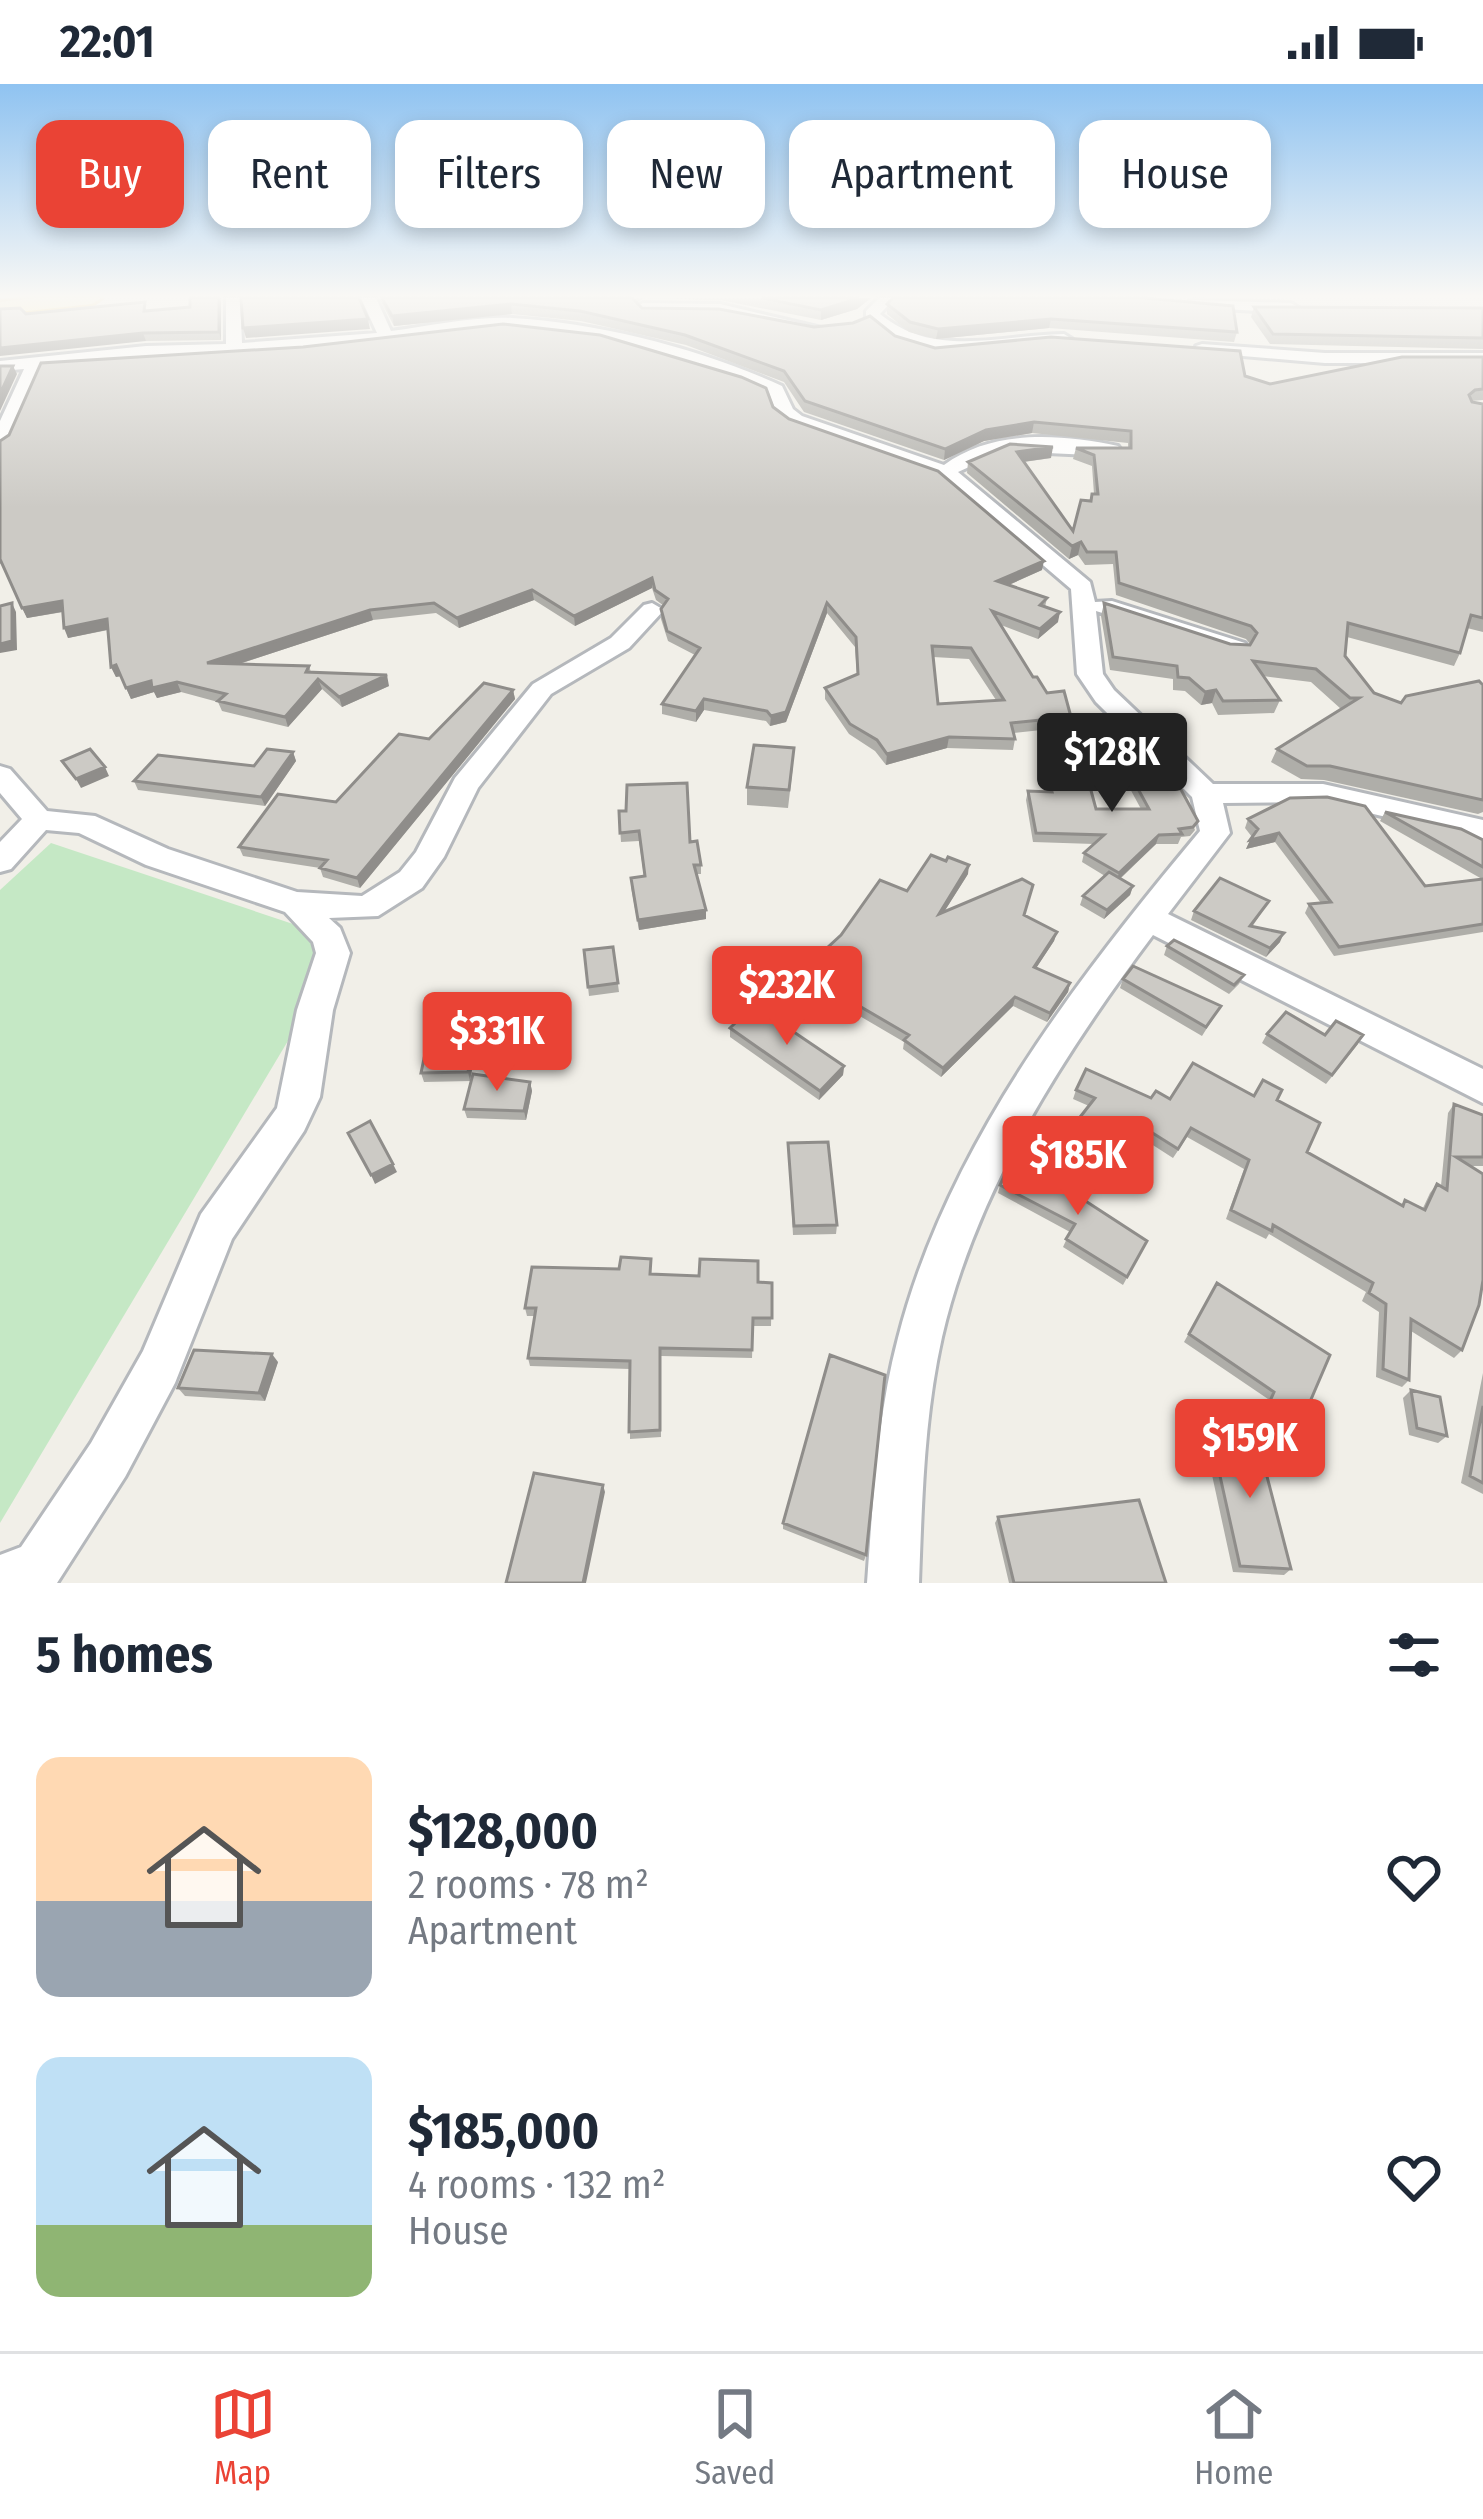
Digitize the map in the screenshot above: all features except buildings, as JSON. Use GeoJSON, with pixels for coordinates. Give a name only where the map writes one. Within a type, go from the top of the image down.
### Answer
{"type":"FeatureCollection","features":[{"type":"Feature","properties":{"kind":"street"},"geometry":{"type":"LineString","coordinates":[[0,442],[31,368]]}},
{"type":"Feature","properties":{"kind":"street"},"geometry":{"type":"LineString","coordinates":[[718,368],[776,390],[785,412],[796,420],[946,472],[1069,573],[1086,598],[1090,674],[1105,696],[1206,794],[1215,833],[1146,917],[997,1144],[945,1257],[920,1336],[899,1480],[893,1583]]}},
{"type":"Feature","properties":{"kind":"street"},"geometry":{"type":"LineString","coordinates":[[946,472],[970,454],[998,444],[1120,451]]}},
{"type":"Feature","properties":{"kind":"street"},"geometry":{"type":"LineString","coordinates":[[1086,598],[1236,648]]}},
{"type":"Feature","properties":{"kind":"street"},"geometry":{"type":"LineString","coordinates":[[0,775],[39,820],[84,823],[157,857],[296,904],[367,908],[411,880],[429,857],[465,785],[542,689],[620,643],[652,610]]}},
{"type":"Feature","properties":{"kind":"street"},"geometry":{"type":"LineString","coordinates":[[1206,794],[1323,793],[1483,830]]}},
{"type":"Feature","properties":{"kind":"street"},"geometry":{"type":"LineString","coordinates":[[0,861],[39,820]]}},
{"type":"Feature","properties":{"kind":"street"},"geometry":{"type":"LineString","coordinates":[[28,1576],[108,1460],[149,1386],[216,1228],[301,1097],[314,1010],[333,953],[328,937],[296,904]]}},
{"type":"Feature","properties":{"kind":"street"},"geometry":{"type":"LineString","coordinates":[[1146,917],[1483,1087]]}},
{"type":"Feature","properties":{"kind":"green space"},"geometry":{"type":"Polygon","coordinates":[[[51,843],[347,942],[0,1523],[0,890],[51,843]]]}}]}
